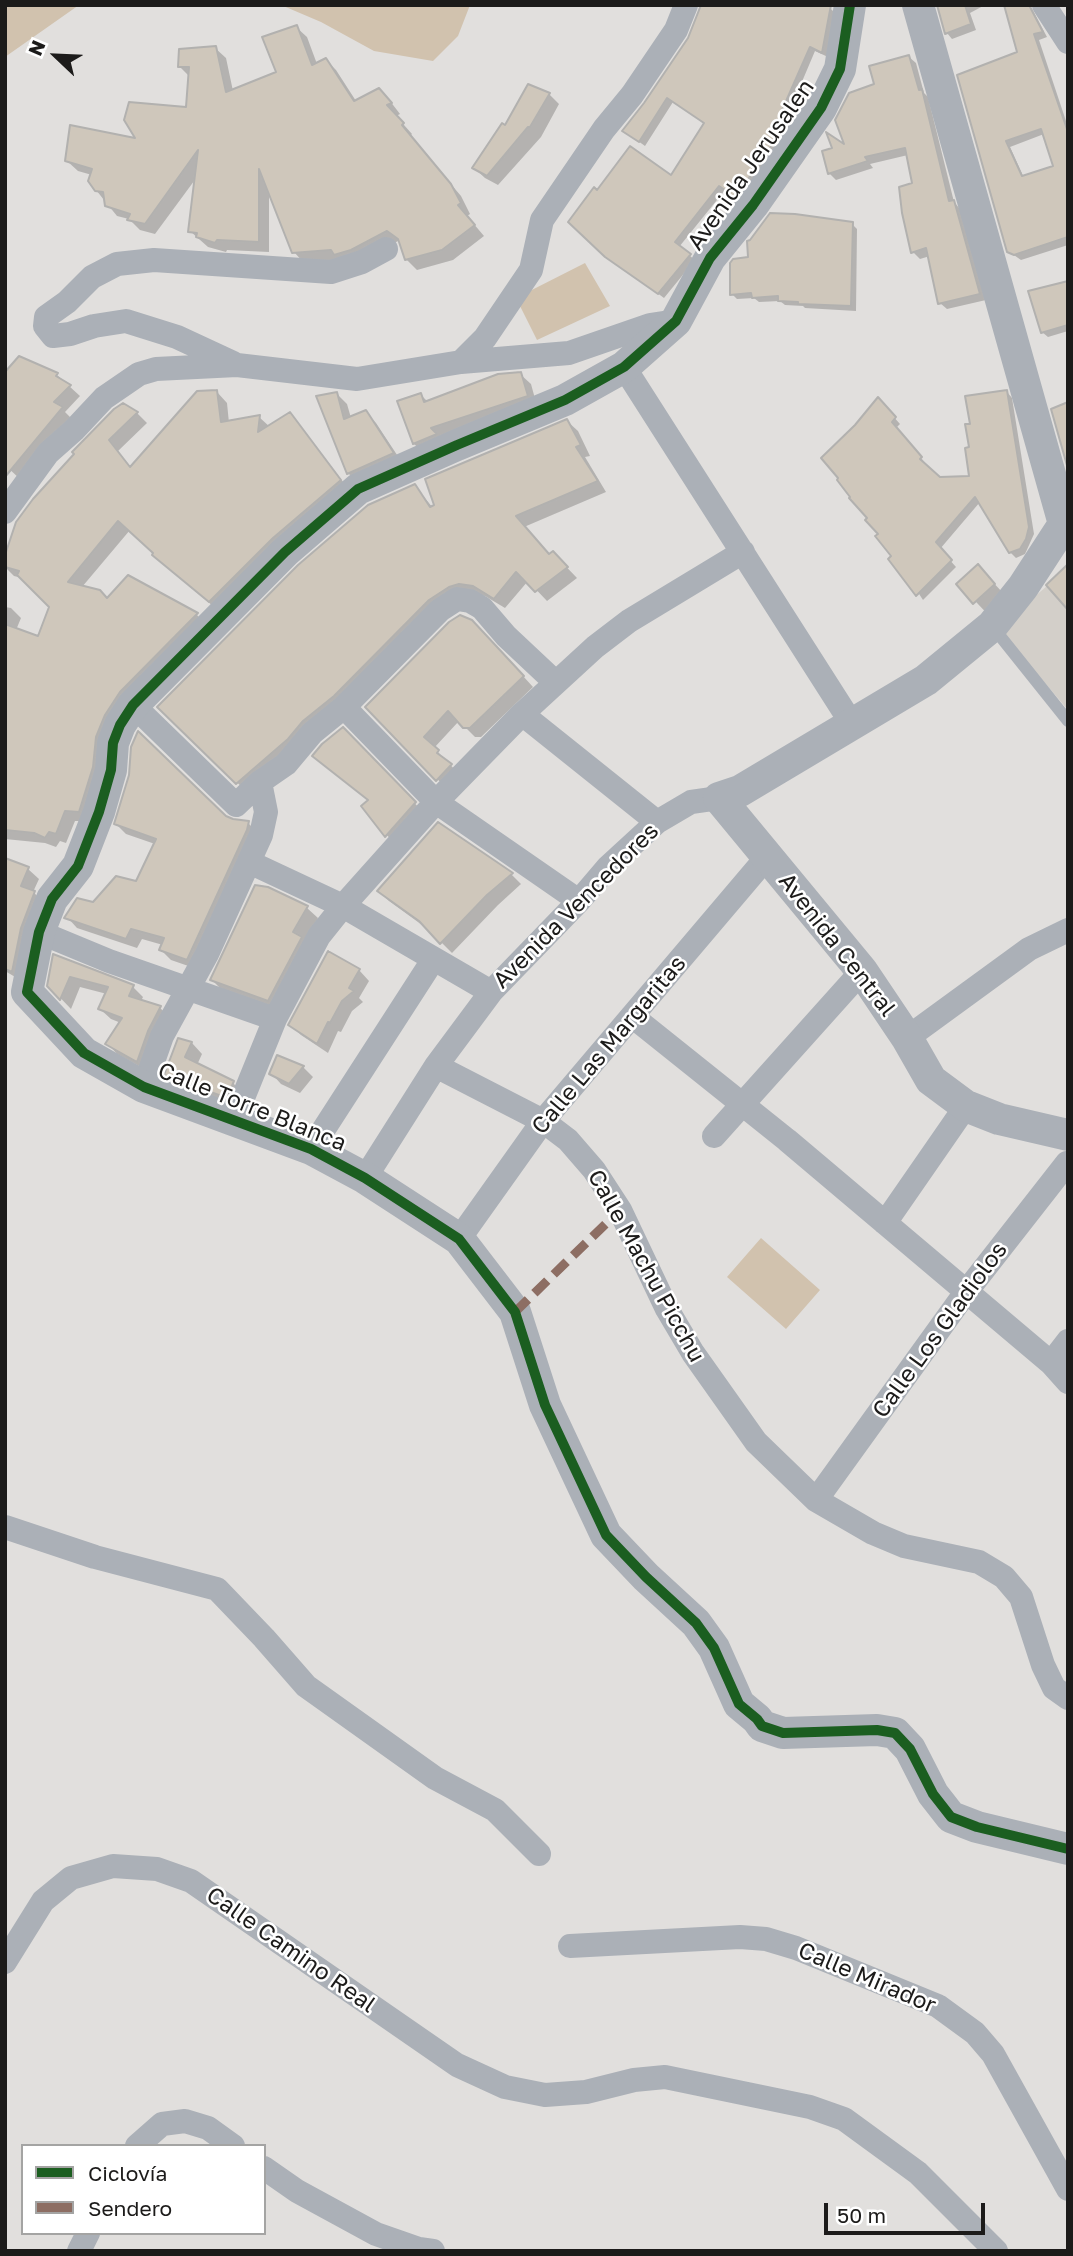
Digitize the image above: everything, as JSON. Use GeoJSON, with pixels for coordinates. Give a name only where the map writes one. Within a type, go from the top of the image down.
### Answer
{"type":"FeatureCollection","features":[{"type":"Feature","properties":{"kind":"street"},"geometry":{"type":"LineString","coordinates":[[461,362],[485,338],[531,270],[542,220],[676,30],[686,5]]}},
{"type":"Feature","properties":{"kind":"street","name":"Avenida Jerusalen"},"geometry":{"type":"LineString","coordinates":[[682,313],[710,258],[753,205],[821,108],[840,69],[850,5]]}},
{"type":"Feature","properties":{"kind":"street"},"geometry":{"type":"LineString","coordinates":[[918,5],[1066,523]]}},
{"type":"Feature","properties":{"kind":"street"},"geometry":{"type":"LineString","coordinates":[[1044,5],[1068,42]]}},
{"type":"Feature","properties":{"kind":"street"},"geometry":{"type":"LineString","coordinates":[[237,365],[177,337],[126,321],[53,336],[45,326],[46,317],[67,302],[92,277],[117,264],[153,260],[331,272],[362,262],[386,249]]}},
{"type":"Feature","properties":{"kind":"street"},"geometry":{"type":"LineString","coordinates":[[5,512],[48,453],[75,430],[104,398],[139,374],[156,369],[237,365],[358,379],[461,362],[569,353],[682,313]]}},
{"type":"Feature","properties":{"kind":"street"},"geometry":{"type":"LineString","coordinates":[[275,1018],[187,990],[39,933],[52,899],[78,866],[99,812],[111,770],[113,743],[120,725],[132,705],[285,552],[358,489],[565,400],[624,367],[682,313]]}},
{"type":"Feature","properties":{"kind":"street"},"geometry":{"type":"LineString","coordinates":[[624,367],[852,724]]}},
{"type":"Feature","properties":{"kind":"street","name":"Avenida Vencedores"},"geometry":{"type":"LineString","coordinates":[[365,1178],[436,1066],[491,992],[608,867],[657,822],[691,802],[719,798],[740,791],[926,680],[992,626],[1023,587],[1066,523]]}},
{"type":"Feature","properties":{"kind":"street"},"geometry":{"type":"LineString","coordinates":[[234,1120],[275,1018],[319,936],[342,906],[436,802],[522,713],[595,646],[629,621],[743,552]]}},
{"type":"Feature","properties":{"kind":"street"},"geometry":{"type":"LineString","coordinates":[[132,705],[236,805],[260,782],[286,764],[312,733],[344,707],[440,610],[457,599],[470,601],[482,608],[506,636],[555,682]]}},
{"type":"Feature","properties":{"kind":"street"},"geometry":{"type":"LineString","coordinates":[[344,707],[436,802],[579,901]]}},
{"type":"Feature","properties":{"kind":"street"},"geometry":{"type":"LineString","coordinates":[[522,713],[657,822]]}},
{"type":"Feature","properties":{"kind":"street"},"geometry":{"type":"LineString","coordinates":[[144,1087],[162,1036],[207,954],[261,835],[266,812],[260,782]]}},
{"type":"Feature","properties":{"kind":"street","name":"Avenida Central"},"geometry":{"type":"LineString","coordinates":[[719,798],[862,971],[907,1038],[931,1080],[966,1106],[999,1119],[1068,1135]]}},
{"type":"Feature","properties":{"kind":"street","name":"Calle Las Margaritas"},"geometry":{"type":"LineString","coordinates":[[459,1239],[544,1121],[767,857]]}},
{"type":"Feature","properties":{"kind":"street"},"geometry":{"type":"LineString","coordinates":[[249,862],[342,906],[491,992]]}},
{"type":"Feature","properties":{"kind":"street"},"geometry":{"type":"LineString","coordinates":[[907,1038],[1029,949],[1068,930]]}},
{"type":"Feature","properties":{"kind":"street","name":"Calle Torre Blanca"},"geometry":{"type":"LineString","coordinates":[[39,933],[27,992],[84,1053],[144,1087],[312,1149],[365,1178],[459,1239],[515,1312],[545,1405],[606,1535],[696,1623],[714,1648],[739,1704],[762,1726],[783,1733],[877,1730],[895,1733],[910,1749],[933,1794],[951,1817],[977,1827],[1068,1849]]}},
{"type":"Feature","properties":{"kind":"street"},"geometry":{"type":"LineString","coordinates":[[312,1149],[433,960]]}},
{"type":"Feature","properties":{"kind":"street"},"geometry":{"type":"LineString","coordinates":[[714,1136],[862,971]]}},
{"type":"Feature","properties":{"kind":"street"},"geometry":{"type":"LineString","coordinates":[[632,1016],[788,1140],[1051,1363],[1068,1382]]}},
{"type":"Feature","properties":{"kind":"street","name":"Calle Machu Picchu"},"geometry":{"type":"LineString","coordinates":[[436,1066],[544,1121],[569,1140],[594,1170],[620,1210],[672,1318],[693,1353],[756,1441],[816,1500],[873,1533],[904,1546],[979,1562],[1004,1577],[1021,1597],[1042,1665],[1055,1688],[1068,1698]]}},
{"type":"Feature","properties":{"kind":"street"},"geometry":{"type":"LineString","coordinates":[[885,1223],[966,1106]]}},
{"type":"Feature","properties":{"kind":"street","name":"Calle Los Gladiolos"},"geometry":{"type":"LineString","coordinates":[[816,1500],[966,1292],[1067,1163]]}},
{"type":"Feature","properties":{"kind":"street"},"geometry":{"type":"LineString","coordinates":[[1051,1363],[1068,1341]]}},
{"type":"Feature","properties":{"kind":"street"},"geometry":{"type":"LineString","coordinates":[[5,1527],[95,1557],[217,1589],[306,1686],[435,1778],[495,1810],[538,1854]]}},
{"type":"Feature","properties":{"kind":"street","name":"Calle Camino Real"},"geometry":{"type":"LineString","coordinates":[[5,1962],[43,1901],[71,1878],[113,1866],[157,1868],[191,1881],[457,2065],[505,2087],[545,2095],[586,2092],[634,2080],[664,2077],[810,2107],[844,2119],[918,2173],[996,2251]]}},
{"type":"Feature","properties":{"kind":"street","name":"Calle Mirador"},"geometry":{"type":"LineString","coordinates":[[570,1946],[740,1937],[766,1939],[796,1948],[938,2007],[975,2032],[993,2054],[1068,2189]]}},
{"type":"Feature","properties":{"kind":"street"},"geometry":{"type":"LineString","coordinates":[[139,2144],[163,2124],[185,2121],[208,2128],[230,2144]]}},
{"type":"Feature","properties":{"kind":"street"},"geometry":{"type":"LineString","coordinates":[[266,2169],[297,2191],[376,2234],[433,2251]]}},
{"type":"Feature","properties":{"kind":"street"},"geometry":{"type":"LineString","coordinates":[[79,2251],[87,2235]]}},
{"type":"Feature","properties":{"kind":"lane"},"geometry":{"type":"LineString","coordinates":[[992,626],[1068,721]]}},
{"type":"Feature","properties":{"kind":"shaded area"},"geometry":{"type":"Polygon","coordinates":[[[5,5],[79,5],[5,57],[5,5]]]}},
{"type":"Feature","properties":{"kind":"shaded area"},"geometry":{"type":"Polygon","coordinates":[[[281,5],[470,5],[458,36],[433,61],[374,51],[321,22],[281,5]]]}},
{"type":"Feature","properties":{"kind":"shaded area"},"geometry":{"type":"Polygon","coordinates":[[[585,263],[610,306],[537,340],[516,298],[585,263]]]}},
{"type":"Feature","properties":{"kind":"shaded area"},"geometry":{"type":"Polygon","coordinates":[[[1047,586],[1068,611],[1068,710],[998,628],[1047,586]]]}},
{"type":"Feature","properties":{"kind":"shaded area"},"geometry":{"type":"Polygon","coordinates":[[[761,1238],[820,1290],[786,1329],[727,1277],[761,1238]]]}},
{"type":"Feature","properties":{"kind":"building"},"geometry":{"type":"Polygon","coordinates":[[[701,5],[831,5],[822,53],[810,47],[779,117],[796,111],[729,206],[728,192],[719,186],[675,242],[691,254],[658,294],[605,257],[568,222],[594,187],[597,190],[630,146],[671,175],[704,123],[667,98],[639,142],[622,131],[688,38],[701,5]]]}},
{"type":"Feature","properties":{"kind":"building"},"geometry":{"type":"Polygon","coordinates":[[[937,5],[965,5],[971,24],[945,34],[937,5]]]}},
{"type":"Feature","properties":{"kind":"building"},"geometry":{"type":"Polygon","coordinates":[[[1004,5],[1029,5],[1043,32],[1034,34],[1068,132],[1068,237],[1014,255],[1007,252],[957,75],[1017,52],[1004,5]],[[1041,129],[1006,141],[1022,176],[1053,166],[1041,129]]]}},
{"type":"Feature","properties":{"kind":"building"},"geometry":{"type":"Polygon","coordinates":[[[297,25],[312,65],[326,58],[354,101],[379,88],[392,103],[387,105],[404,123],[402,125],[451,184],[461,203],[458,205],[475,225],[442,250],[405,260],[398,239],[387,231],[351,250],[334,255],[331,250],[292,253],[259,169],[259,242],[217,240],[215,243],[196,237],[197,233],[188,232],[198,150],[145,224],[127,220],[130,214],[105,206],[103,192],[95,191],[88,181],[92,169],[65,161],[70,125],[135,138],[124,120],[129,102],[186,107],[189,67],[178,67],[179,49],[216,46],[226,92],[276,72],[262,37],[297,25]]]}},
{"type":"Feature","properties":{"kind":"building"},"geometry":{"type":"Polygon","coordinates":[[[909,55],[919,90],[922,89],[949,201],[954,200],[980,294],[938,304],[926,248],[911,253],[902,213],[899,187],[912,183],[905,148],[865,157],[868,161],[828,174],[822,151],[832,148],[826,132],[844,144],[835,120],[849,93],[874,84],[869,66],[909,55]]]}},
{"type":"Feature","properties":{"kind":"building"},"geometry":{"type":"Polygon","coordinates":[[[528,84],[550,93],[530,127],[487,176],[472,168],[502,123],[505,125],[528,84]]]}},
{"type":"Feature","properties":{"kind":"building"},"geometry":{"type":"Polygon","coordinates":[[[770,213],[853,222],[851,306],[798,304],[778,301],[778,296],[752,298],[751,293],[730,295],[730,263],[733,259],[748,257],[747,241],[770,213]]]}},
{"type":"Feature","properties":{"kind":"building"},"geometry":{"type":"Polygon","coordinates":[[[1068,281],[1068,325],[1041,333],[1028,291],[1068,281]]]}},
{"type":"Feature","properties":{"kind":"building"},"geometry":{"type":"Polygon","coordinates":[[[19,356],[58,373],[56,376],[71,385],[54,402],[63,407],[5,477],[5,372],[19,356]]]}},
{"type":"Feature","properties":{"kind":"building"},"geometry":{"type":"Polygon","coordinates":[[[521,372],[528,396],[431,428],[437,434],[413,444],[397,401],[421,393],[424,402],[498,374],[521,372]]]}},
{"type":"Feature","properties":{"kind":"building"},"geometry":{"type":"Polygon","coordinates":[[[217,390],[221,422],[260,415],[258,432],[290,412],[341,480],[273,538],[209,602],[152,555],[153,553],[118,521],[68,582],[100,590],[107,598],[128,575],[198,613],[120,692],[105,715],[96,737],[93,767],[79,812],[65,811],[56,834],[49,832],[45,838],[34,833],[5,830],[5,624],[38,636],[49,607],[17,575],[19,571],[5,567],[5,555],[16,522],[74,454],[72,452],[123,403],[138,412],[109,440],[130,467],[197,391],[217,390]]]}},
{"type":"Feature","properties":{"kind":"building"},"geometry":{"type":"Polygon","coordinates":[[[1007,390],[1029,527],[1026,539],[1020,549],[1009,553],[975,497],[936,542],[952,560],[916,596],[888,559],[891,556],[875,536],[878,534],[865,520],[867,518],[849,498],[838,478],[821,458],[855,425],[878,397],[896,417],[892,422],[922,457],[920,459],[940,477],[969,476],[965,448],[969,447],[965,424],[970,424],[965,396],[1007,390]]]}},
{"type":"Feature","properties":{"kind":"building"},"geometry":{"type":"Polygon","coordinates":[[[337,392],[344,419],[366,410],[394,453],[347,474],[316,396],[337,392]]]}},
{"type":"Feature","properties":{"kind":"building"},"geometry":{"type":"Polygon","coordinates":[[[1068,402],[1068,469],[1051,409],[1068,402]]]}},
{"type":"Feature","properties":{"kind":"building"},"geometry":{"type":"Polygon","coordinates":[[[567,419],[581,445],[576,447],[598,481],[516,516],[549,554],[553,551],[568,567],[535,592],[516,572],[494,599],[473,586],[459,584],[449,587],[429,600],[334,696],[303,721],[288,739],[236,784],[157,707],[298,565],[368,505],[415,484],[430,507],[434,505],[425,479],[567,419]]]}},
{"type":"Feature","properties":{"kind":"building"},"geometry":{"type":"Polygon","coordinates":[[[978,564],[995,584],[973,604],[956,584],[978,564]]]}},
{"type":"Feature","properties":{"kind":"building"},"geometry":{"type":"Polygon","coordinates":[[[1068,564],[1068,610],[1046,585],[1068,564]]]}},
{"type":"Feature","properties":{"kind":"building"},"geometry":{"type":"Polygon","coordinates":[[[460,615],[472,620],[524,676],[470,728],[463,728],[448,711],[424,737],[439,750],[437,753],[452,764],[436,781],[365,707],[449,622],[460,615]]]}},
{"type":"Feature","properties":{"kind":"building"},"geometry":{"type":"Polygon","coordinates":[[[343,727],[416,802],[385,837],[361,806],[368,800],[312,756],[343,727]]]}},
{"type":"Feature","properties":{"kind":"building"},"geometry":{"type":"Polygon","coordinates":[[[138,731],[226,816],[249,821],[187,960],[159,950],[164,938],[131,929],[126,939],[64,918],[77,898],[93,902],[116,876],[136,881],[156,839],[114,824],[129,775],[131,747],[138,731]]]}},
{"type":"Feature","properties":{"kind":"building"},"geometry":{"type":"Polygon","coordinates":[[[438,822],[513,873],[487,895],[440,944],[419,921],[377,891],[438,822]]]}},
{"type":"Feature","properties":{"kind":"building"},"geometry":{"type":"Polygon","coordinates":[[[5,858],[29,867],[21,886],[35,891],[21,928],[12,972],[5,969],[5,858]]]}},
{"type":"Feature","properties":{"kind":"building"},"geometry":{"type":"Polygon","coordinates":[[[255,885],[268,887],[308,906],[293,932],[302,937],[268,1001],[210,980],[255,885]]]}},
{"type":"Feature","properties":{"kind":"building"},"geometry":{"type":"Polygon","coordinates":[[[328,951],[360,969],[349,988],[354,991],[342,1001],[317,1044],[288,1025],[328,951]]]}},
{"type":"Feature","properties":{"kind":"building"},"geometry":{"type":"Polygon","coordinates":[[[53,954],[134,985],[129,996],[161,1006],[148,1031],[137,1062],[105,1044],[122,1018],[98,1009],[108,987],[70,977],[60,1000],[47,986],[53,954]]]}},
{"type":"Feature","properties":{"kind":"building"},"geometry":{"type":"Polygon","coordinates":[[[178,1038],[192,1042],[185,1057],[234,1081],[227,1098],[164,1075],[178,1038]]]}},
{"type":"Feature","properties":{"kind":"building"},"geometry":{"type":"Polygon","coordinates":[[[277,1055],[304,1066],[289,1084],[269,1074],[277,1055]]]}},
{"type":"Feature","properties":{"kind":"marked path"},"geometry":{"type":"LineString","coordinates":[[515,1312],[620,1210]]}},
{"type":"Feature","properties":{"kind":"cycle path"},"geometry":{"type":"LineString","coordinates":[[850,5],[840,69],[821,108],[753,205],[710,258],[676,321],[624,367],[565,400],[358,489],[285,552],[133,705],[120,725],[113,743],[111,770],[99,812],[78,866],[52,899],[39,932],[27,992],[84,1053],[144,1087],[311,1149],[365,1178],[459,1239],[515,1312],[545,1405],[606,1535],[696,1623],[714,1648],[739,1704],[762,1726],[783,1733],[877,1730],[895,1733],[910,1749],[933,1794],[951,1817],[977,1827],[1068,1849]]}}]}
